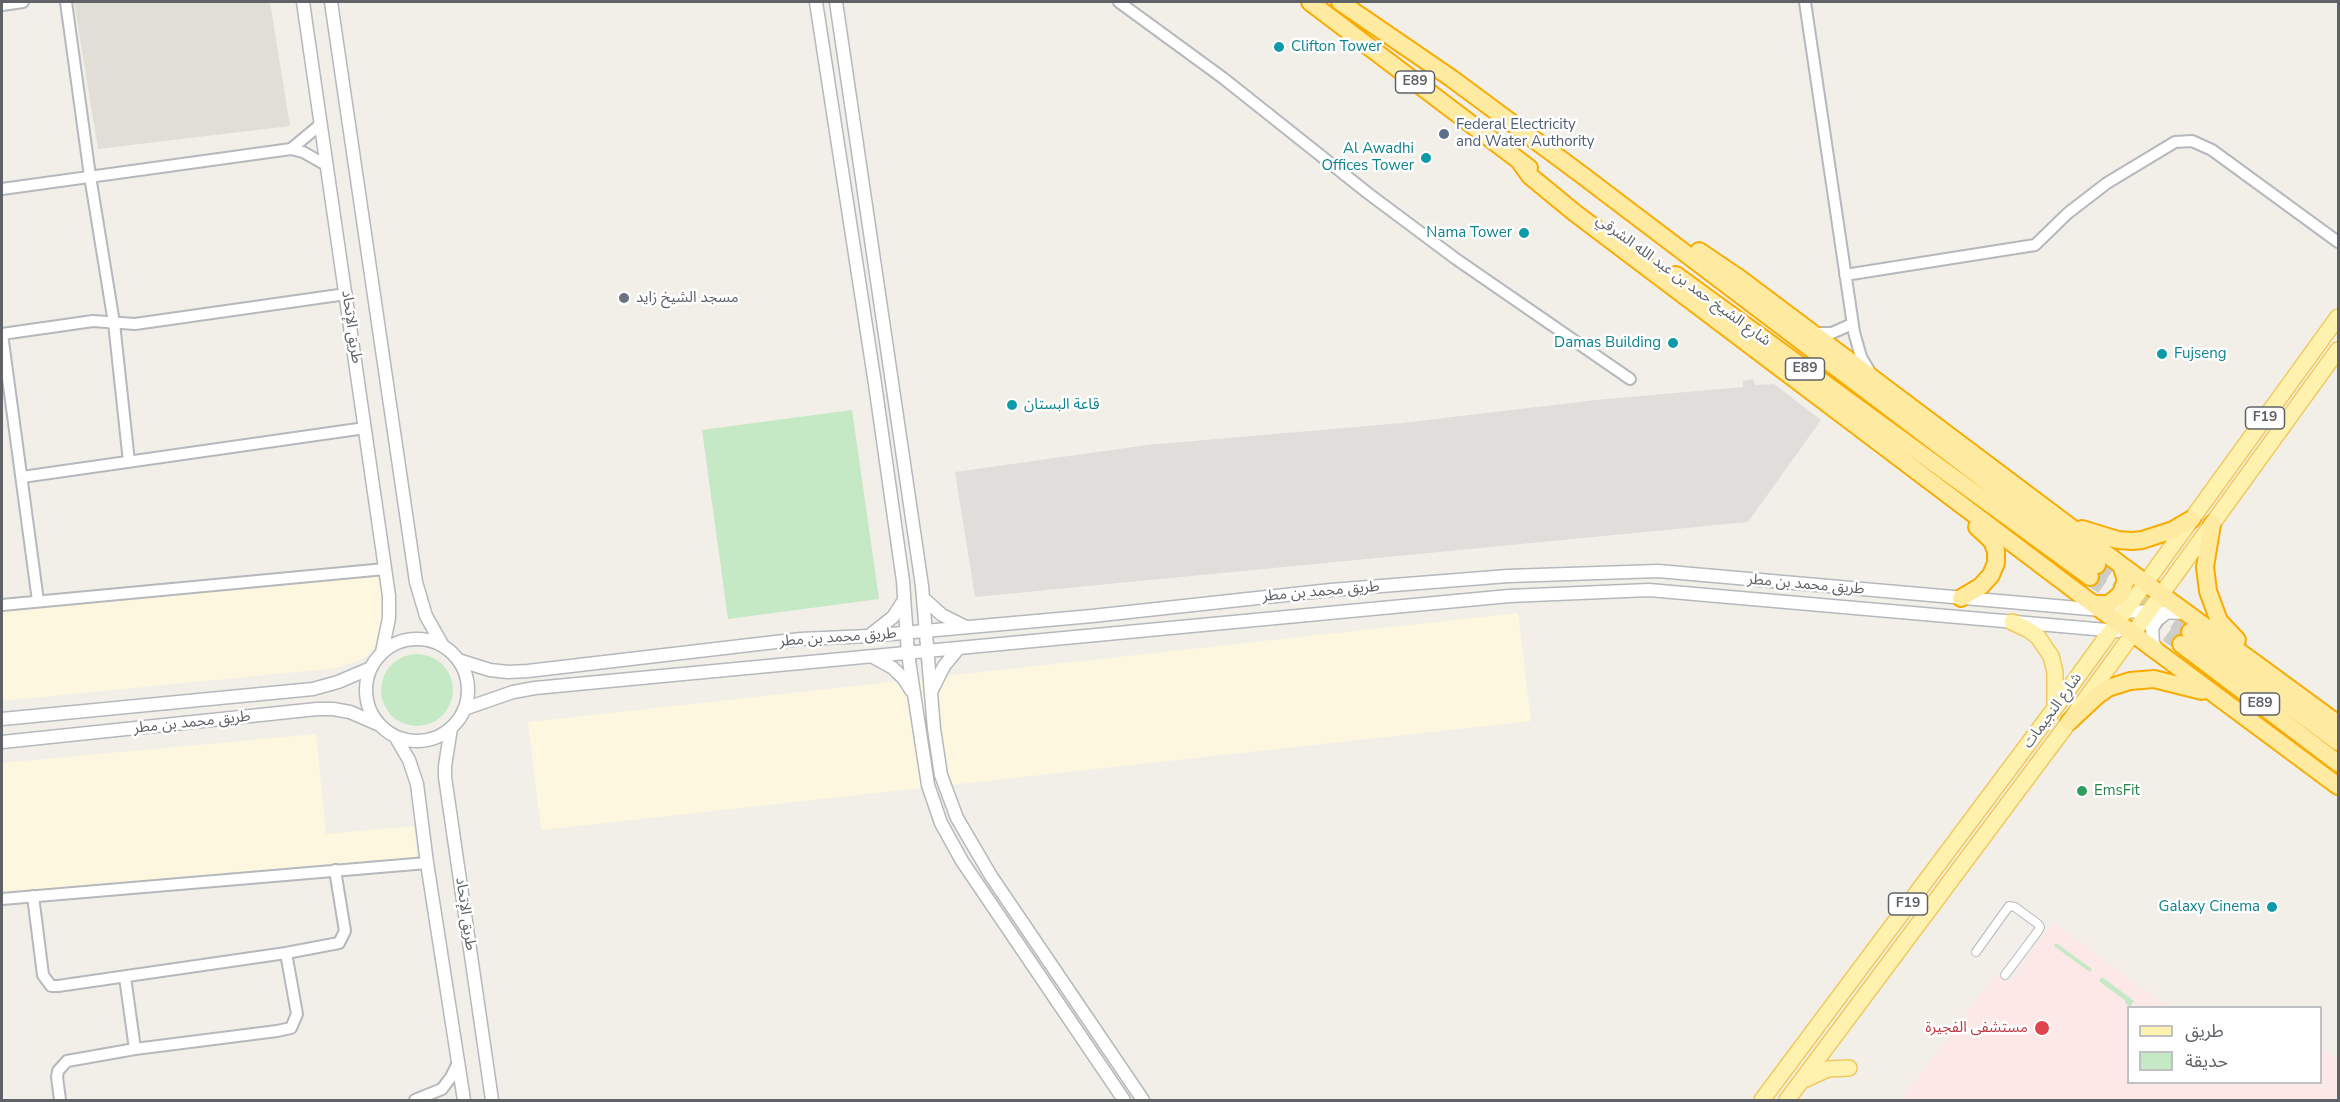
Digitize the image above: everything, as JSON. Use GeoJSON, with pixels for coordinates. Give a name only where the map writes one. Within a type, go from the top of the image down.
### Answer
{"type":"FeatureCollection","features":[{"type":"Feature","properties":{"kind":"highway","name":"شارع الشيخ حمد بن عبد الله الشرقي"},"geometry":{"type":"LineString","coordinates":[[1310,2],[1520,162],[2094,571],[1578,172],[1450,78],[1340,2]]}},
{"type":"Feature","properties":{"kind":"highway"},"geometry":{"type":"LineString","coordinates":[[1520,162],[1530,176],[1575,213],[2338,786]]}},
{"type":"Feature","properties":{"kind":"highway"},"geometry":{"type":"LineString","coordinates":[[1578,172],[1629,203],[1730,272],[2121,565],[2338,724]]}},
{"type":"Feature","properties":{"kind":"highway"},"geometry":{"type":"LineString","coordinates":[[1940,487],[1950,502],[1992,541],[1996,551],[1991,574],[1981,586],[1961,598]]}},
{"type":"Feature","properties":{"kind":"highway"},"geometry":{"type":"LineString","coordinates":[[2066,523],[2104,537],[2132,541],[2157,536],[2192,519]]}},
{"type":"Feature","properties":{"kind":"highway"},"geometry":{"type":"LineString","coordinates":[[2212,524],[2205,567],[2212,605],[2219,621],[2234,638],[2265,661],[2279,679]]}},
{"type":"Feature","properties":{"kind":"highway"},"geometry":{"type":"LineString","coordinates":[[2098,607],[2109,603],[2121,594],[2126,580],[2121,565]]}},
{"type":"Feature","properties":{"kind":"highway","name":"E89"},"geometry":{"type":"LineString","coordinates":[[2338,742],[2186,638],[2338,763]]}},
{"type":"Feature","properties":{"kind":"highway"},"geometry":{"type":"LineString","coordinates":[[2069,722],[2108,688],[2143,678],[2183,684],[2217,697]]}},
{"type":"Feature","properties":{"kind":"main road","name":"شارع النجيمات"},"geometry":{"type":"LineString","coordinates":[[1762,1101],[2055,708],[2338,317]]}},
{"type":"Feature","properties":{"kind":"main road","name":"شارع النجيمات"},"geometry":{"type":"LineString","coordinates":[[1788,1101],[2069,722],[2338,350]]}},
{"type":"Feature","properties":{"kind":"main road"},"geometry":{"type":"LineString","coordinates":[[2012,622],[2030,630],[2038,637],[2051,656],[2055,672],[2055,708]]}},
{"type":"Feature","properties":{"kind":"main road"},"geometry":{"type":"LineString","coordinates":[[1801,1083],[1818,1072],[1849,1068]]}},
{"type":"Feature","properties":{"kind":"street"},"geometry":{"type":"LineString","coordinates":[[2,5],[23,2]]}},
{"type":"Feature","properties":{"kind":"street"},"geometry":{"type":"LineString","coordinates":[[66,2],[90,176],[114,323],[129,462]]}},
{"type":"Feature","properties":{"kind":"street","name":"طريق اﻹتحاد"},"geometry":{"type":"LineString","coordinates":[[303,2],[385,569],[390,612],[382,652]]}},
{"type":"Feature","properties":{"kind":"street","name":"طريق اﻹتحاد"},"geometry":{"type":"LineString","coordinates":[[331,2],[416,582],[426,616],[443,646]]}},
{"type":"Feature","properties":{"kind":"street"},"geometry":{"type":"LineString","coordinates":[[816,2],[885,456],[904,598],[908,654],[928,785],[941,823],[962,861],[1124,1101]]}},
{"type":"Feature","properties":{"kind":"street"},"geometry":{"type":"LineString","coordinates":[[836,2],[923,598],[941,775],[957,818],[991,876],[1143,1101]]}},
{"type":"Feature","properties":{"kind":"street"},"geometry":{"type":"LineString","coordinates":[[1119,2],[1223,78],[1369,194],[1456,259],[1630,379]]}},
{"type":"Feature","properties":{"kind":"street"},"geometry":{"type":"LineString","coordinates":[[1805,2],[1852,324],[1862,357],[1875,380]]}},
{"type":"Feature","properties":{"kind":"street"},"geometry":{"type":"LineString","coordinates":[[830,84],[837,92],[842,93],[848,90]]}},
{"type":"Feature","properties":{"kind":"street"},"geometry":{"type":"LineString","coordinates":[[291,148],[321,124]]}},
{"type":"Feature","properties":{"kind":"street"},"geometry":{"type":"LineString","coordinates":[[1845,275],[2035,245],[2068,213],[2107,183],[2175,142],[2192,141],[2212,150],[2338,242]]}},
{"type":"Feature","properties":{"kind":"street"},"geometry":{"type":"LineString","coordinates":[[2,189],[291,148],[326,165]]}},
{"type":"Feature","properties":{"kind":"street"},"geometry":{"type":"LineString","coordinates":[[853,239],[858,235],[863,235],[872,250]]}},
{"type":"Feature","properties":{"kind":"street"},"geometry":{"type":"LineString","coordinates":[[38,601],[2,334],[93,321],[135,324],[346,294]]}},
{"type":"Feature","properties":{"kind":"street"},"geometry":{"type":"LineString","coordinates":[[1813,333],[1832,333],[1852,324]]}},
{"type":"Feature","properties":{"kind":"street"},"geometry":{"type":"LineString","coordinates":[[22,477],[365,428]]}},
{"type":"Feature","properties":{"kind":"street"},"geometry":{"type":"LineString","coordinates":[[885,456],[895,467],[903,462]]}},
{"type":"Feature","properties":{"kind":"street"},"geometry":{"type":"LineString","coordinates":[[2,604],[385,569]]}},
{"type":"Feature","properties":{"kind":"street","name":"طريق محمد بن مطر"},"geometry":{"type":"LineString","coordinates":[[458,660],[490,670],[528,671],[801,639],[906,633],[1331,590],[1543,575],[1658,572],[1961,598],[2098,607]]}},
{"type":"Feature","properties":{"kind":"street","name":"طريق محمد بن مطر"},"geometry":{"type":"LineString","coordinates":[[464,709],[513,692],[535,688],[1509,596],[1649,590],[2012,622],[2118,621],[2147,613],[2188,613]]}},
{"type":"Feature","properties":{"kind":"street"},"geometry":{"type":"LineString","coordinates":[[869,636],[893,617],[904,598]]}},
{"type":"Feature","properties":{"kind":"street"},"geometry":{"type":"LineString","coordinates":[[923,598],[942,615],[967,627]]}},
{"type":"Feature","properties":{"kind":"street"},"geometry":{"type":"LineString","coordinates":[[2161,654],[2153,643],[2151,633],[2157,620],[2166,613]]}},
{"type":"Feature","properties":{"kind":"street"},"geometry":{"type":"LineString","coordinates":[[412,639],[443,646],[458,660],[467,678],[467,699],[464,709],[451,728],[441,735],[418,741],[395,736],[380,725],[368,704],[366,692],[370,668],[382,652],[401,641],[412,639]]}},
{"type":"Feature","properties":{"kind":"street"},"geometry":{"type":"LineString","coordinates":[[931,694],[944,666],[958,649]]}},
{"type":"Feature","properties":{"kind":"street"},"geometry":{"type":"LineString","coordinates":[[872,656],[899,674],[914,695]]}},
{"type":"Feature","properties":{"kind":"street","name":"طريق محمد بن مطر"},"geometry":{"type":"LineString","coordinates":[[2,719],[313,689],[338,682],[370,668]]}},
{"type":"Feature","properties":{"kind":"street","name":"طريق محمد بن مطر"},"geometry":{"type":"LineString","coordinates":[[2,742],[317,709],[350,712],[380,725]]}},
{"type":"Feature","properties":{"kind":"street","name":"طريق اﻹتحاد"},"geometry":{"type":"LineString","coordinates":[[451,728],[445,777],[492,1101]]}},
{"type":"Feature","properties":{"kind":"street","name":"طريق اﻹتحاد"},"geometry":{"type":"LineString","coordinates":[[395,736],[409,760],[417,784],[464,1101]]}},
{"type":"Feature","properties":{"kind":"street"},"geometry":{"type":"LineString","coordinates":[[2,900],[427,863]]}},
{"type":"Feature","properties":{"kind":"street"},"geometry":{"type":"LineString","coordinates":[[33,896],[43,975],[51,986],[333,945],[343,938],[345,931],[335,870]]}},
{"type":"Feature","properties":{"kind":"street"},"geometry":{"type":"LineString","coordinates":[[1976,952],[2009,906],[2015,907],[2038,924],[2040,927],[2038,931],[2006,975]]}},
{"type":"Feature","properties":{"kind":"street"},"geometry":{"type":"LineString","coordinates":[[60,1101],[58,1071],[67,1061],[135,1049],[277,1032],[291,1028],[297,1014],[286,953]]}},
{"type":"Feature","properties":{"kind":"street"},"geometry":{"type":"LineString","coordinates":[[125,977],[135,1049]]}},
{"type":"Feature","properties":{"kind":"street"},"geometry":{"type":"LineString","coordinates":[[415,1101],[442,1089],[458,1063]]}},
{"type":"Feature","properties":{"kind":"shaded area"},"geometry":{"type":"Polygon","coordinates":[[[74,2],[270,2],[290,126],[98,149],[74,2]]]}},
{"type":"Feature","properties":{"kind":"shaded area"},"geometry":{"type":"Polygon","coordinates":[[[1753,379],[1755,385],[1774,384],[1821,420],[1748,522],[975,597],[955,472],[1147,445],[1402,423],[1596,400],[1743,387],[1743,381],[1753,379]]]}},
{"type":"Feature","properties":{"kind":"shaded area"},"geometry":{"type":"Polygon","coordinates":[[[379,575],[383,615],[382,631],[374,648],[365,658],[337,668],[2,701],[2,611],[379,575]]]}},
{"type":"Feature","properties":{"kind":"shaded area"},"geometry":{"type":"Polygon","coordinates":[[[1518,613],[1531,721],[541,830],[528,722],[1518,613]]]}},
{"type":"Feature","properties":{"kind":"shaded area"},"geometry":{"type":"Polygon","coordinates":[[[316,734],[326,834],[414,826],[417,857],[2,896],[2,763],[316,734]]]}},
{"type":"Feature","properties":{"kind":"shaded area","name":"مستشفى الفجيرة"},"geometry":{"type":"Polygon","coordinates":[[[2054,922],[2168,1006],[2127,1006],[2127,1084],[2322,1084],[2322,1049],[2338,1061],[2338,1100],[1901,1100],[1996,973],[2009,982],[2054,922]]]}},
{"type":"Feature","properties":{"kind":"green space"},"geometry":{"type":"Polygon","coordinates":[[[852,410],[879,599],[728,619],[702,430],[852,410]]]}},
{"type":"Feature","properties":{"kind":"green space"},"geometry":{"type":"Polygon","coordinates":[[[417,654],[437,660],[447,670],[453,690],[447,710],[437,720],[417,726],[397,720],[387,710],[381,690],[387,670],[397,660],[417,654]]]}},
{"type":"Feature","properties":{"kind":"green space"},"geometry":{"type":"Polygon","coordinates":[[[2056,943],[2092,969],[2090,972],[2054,946],[2056,943]]]}},
{"type":"Feature","properties":{"kind":"green space"},"geometry":{"type":"Polygon","coordinates":[[[2102,977],[2134,1001],[2131,1006],[2129,1006],[2125,1003],[2126,1001],[2099,981],[2102,977]]]}},
{"type":"Feature","properties":{"kind":"tunnel"},"geometry":{"type":"LineString","coordinates":[[2097,565],[2190,632]]}},
{"type":"Feature","properties":{"kind":"tunnel"},"geometry":{"type":"LineString","coordinates":[[2090,577],[2181,644]]}},
{"type":"Feature","properties":{"kind":"place","name":"Clifton Tower"},"geometry":{"type":"Point","coordinates":[1279,47]}},
{"type":"Feature","properties":{"kind":"place","name":"Federal Electricity and Water Authority"},"geometry":{"type":"Point","coordinates":[1444,134]}},
{"type":"Feature","properties":{"kind":"place","name":"Al Awadhi Offices Tower"},"geometry":{"type":"Point","coordinates":[1426,158]}},
{"type":"Feature","properties":{"kind":"place","name":"Nama Tower"},"geometry":{"type":"Point","coordinates":[1524,233]}},
{"type":"Feature","properties":{"kind":"place","name":"مسجد الشيخ زايد"},"geometry":{"type":"Point","coordinates":[624,298]}},
{"type":"Feature","properties":{"kind":"place","name":"Damas Building"},"geometry":{"type":"Point","coordinates":[1673,343]}},
{"type":"Feature","properties":{"kind":"place","name":"Fujseng"},"geometry":{"type":"Point","coordinates":[2162,354]}},
{"type":"Feature","properties":{"kind":"place","name":"قاعة البستان"},"geometry":{"type":"Point","coordinates":[1012,405]}},
{"type":"Feature","properties":{"kind":"place","name":"EmsFit"},"geometry":{"type":"Point","coordinates":[2082,791]}},
{"type":"Feature","properties":{"kind":"place","name":"Galaxy Cinema"},"geometry":{"type":"Point","coordinates":[2272,907]}},
{"type":"Feature","properties":{"kind":"place","name":"مستشفى الفجيرة"},"geometry":{"type":"Point","coordinates":[2042,1028]}}]}
